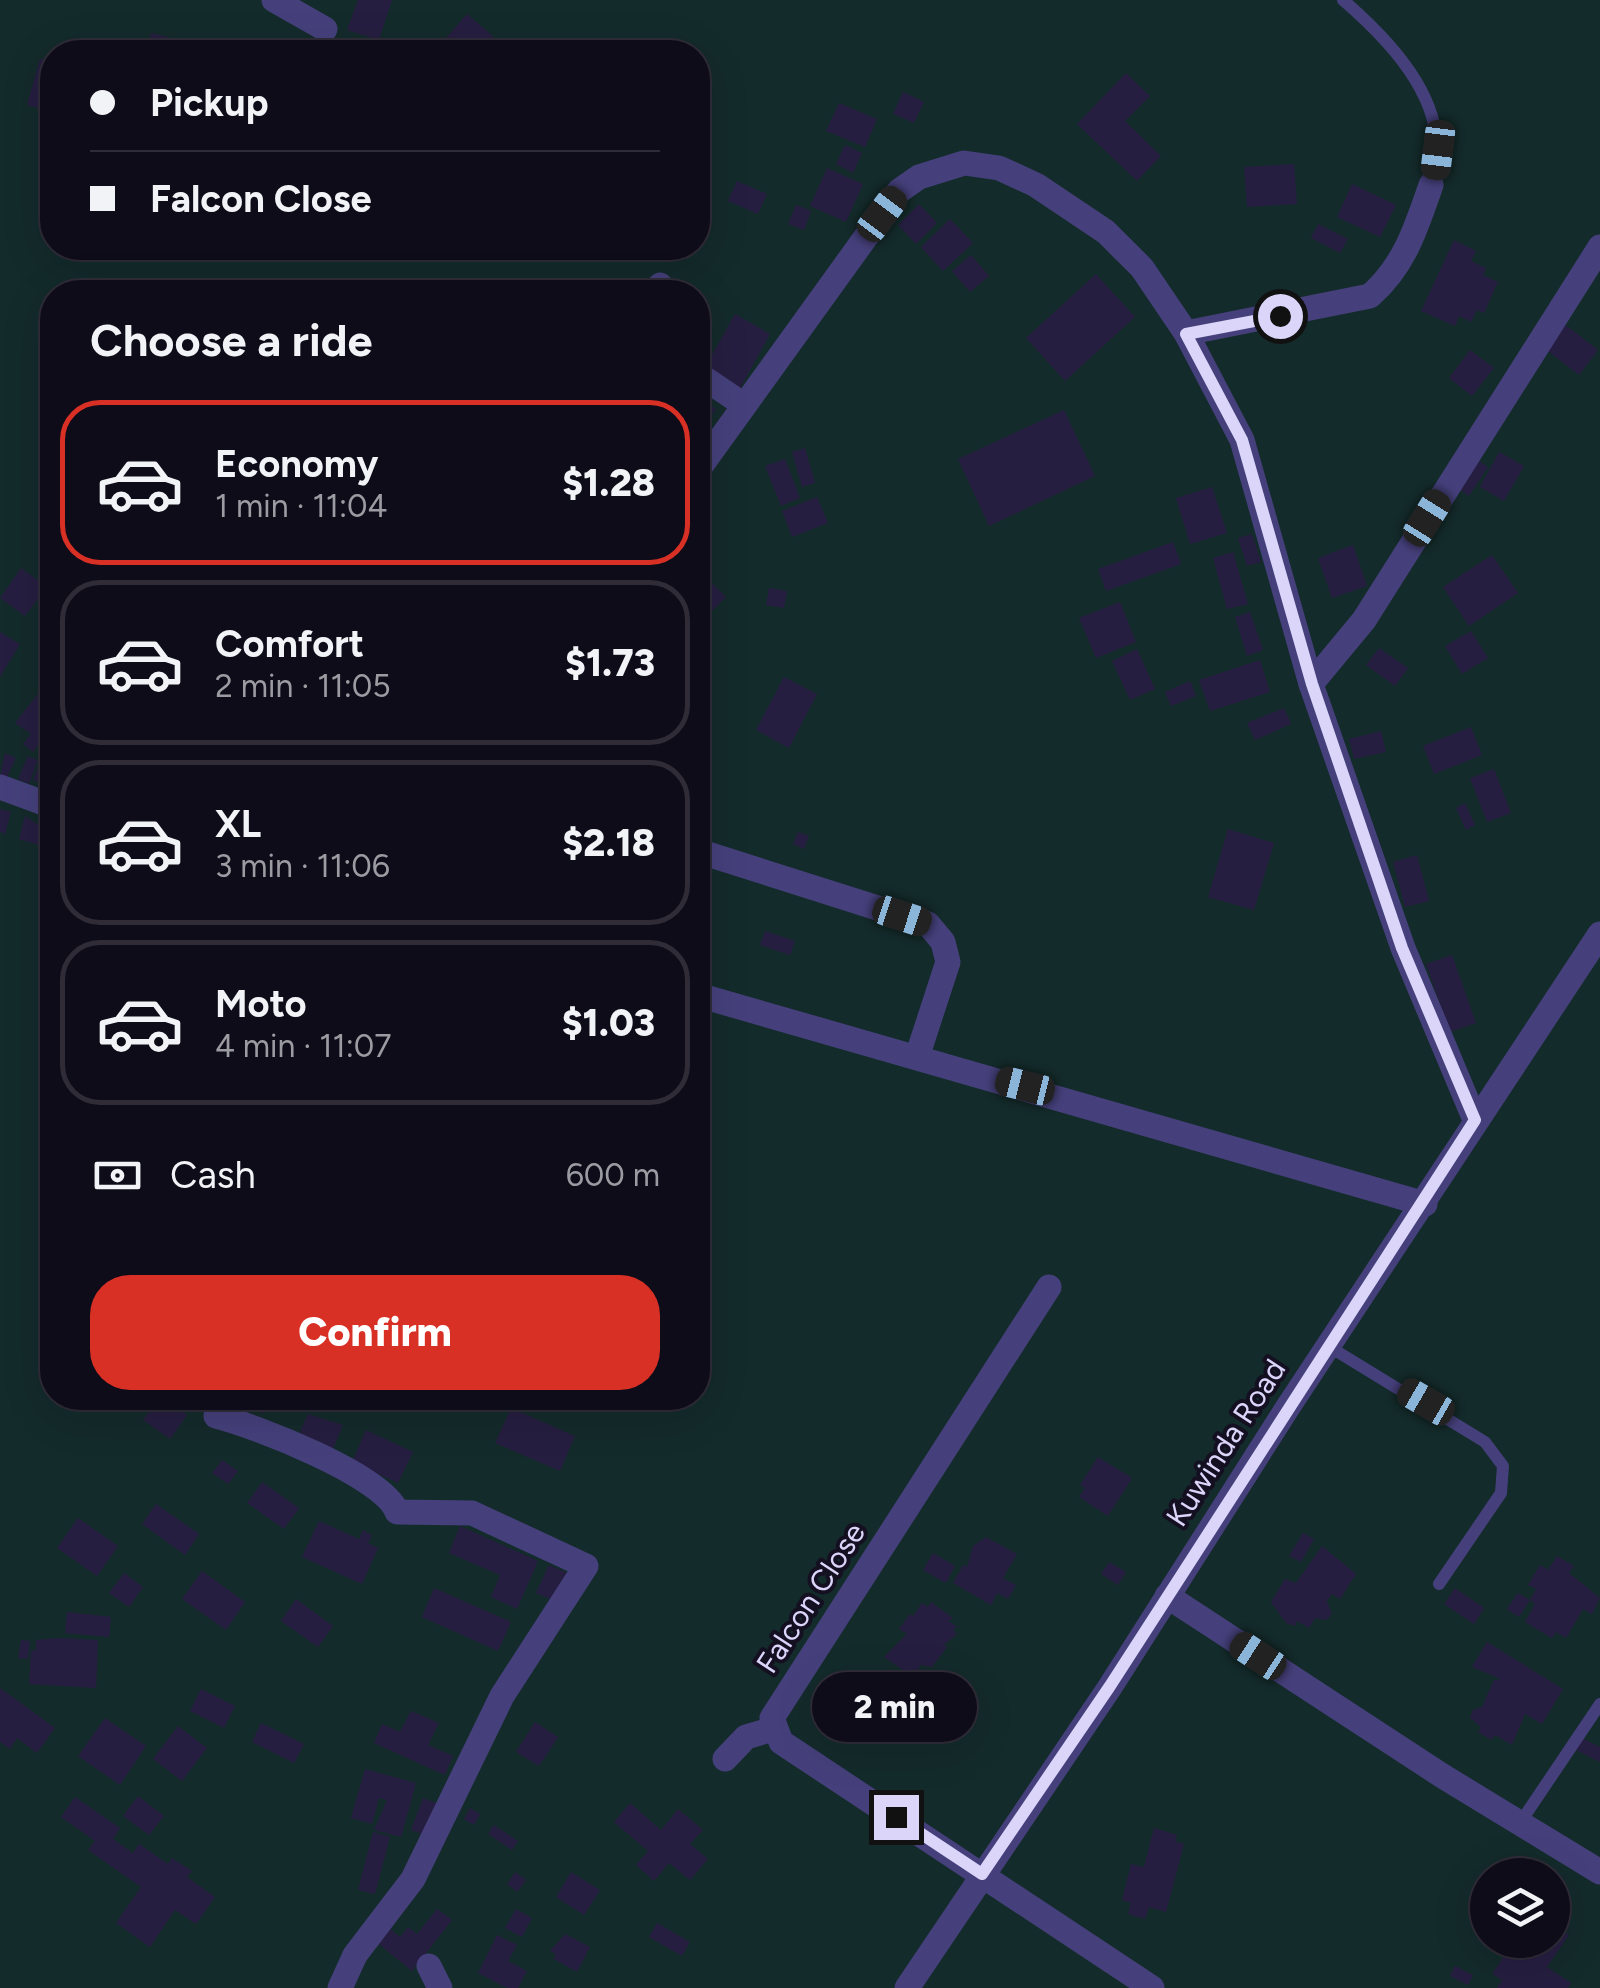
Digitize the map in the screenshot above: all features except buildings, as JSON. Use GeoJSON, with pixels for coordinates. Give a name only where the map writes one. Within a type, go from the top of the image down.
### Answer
{"type":"FeatureCollection","features":[{"type":"Feature","properties":{"kind":"street"},"geometry":{"type":"LineString","coordinates":[[274,0],[325,29]]}},
{"type":"Feature","properties":{"kind":"street"},"geometry":{"type":"LineString","coordinates":[[710,453],[899,191],[920,177],[964,162],[999,168],[1036,185],[1106,232],[1142,268],[1186,334],[1242,440],[1312,684],[1402,948],[1475,1120]]}},
{"type":"Feature","properties":{"kind":"street"},"geometry":{"type":"LineString","coordinates":[[1186,334],[1370,296],[1391,277],[1407,253],[1431,185]]}},
{"type":"Feature","properties":{"kind":"street"},"geometry":{"type":"LineString","coordinates":[[1312,684],[1364,620],[1600,248]]}},
{"type":"Feature","properties":{"kind":"street"},"geometry":{"type":"LineString","coordinates":[[710,382],[744,404]]}},
{"type":"Feature","properties":{"kind":"street"},"geometry":{"type":"LineString","coordinates":[[0,788],[40,802]]}},
{"type":"Feature","properties":{"kind":"street"},"geometry":{"type":"LineString","coordinates":[[710,855],[928,924],[943,942],[948,962],[917,1058]]}},
{"type":"Feature","properties":{"kind":"street","name":"Kuwinda Road"},"geometry":{"type":"LineString","coordinates":[[906,1988],[1600,934]]}},
{"type":"Feature","properties":{"kind":"street"},"geometry":{"type":"LineString","coordinates":[[710,998],[1425,1204]]}},
{"type":"Feature","properties":{"kind":"street","name":"Falcon Close"},"geometry":{"type":"LineString","coordinates":[[773,1729],[772,1718],[1049,1287]]}},
{"type":"Feature","properties":{"kind":"street"},"geometry":{"type":"LineString","coordinates":[[216,1416],[257,1426],[307,1449],[388,1498],[397,1512],[472,1513],[586,1566],[502,1696],[414,1879],[355,1955],[340,1988]]}},
{"type":"Feature","properties":{"kind":"street"},"geometry":{"type":"LineString","coordinates":[[1167,1596],[1600,1872]]}},
{"type":"Feature","properties":{"kind":"street"},"geometry":{"type":"LineString","coordinates":[[725,1759],[746,1737],[773,1729],[781,1742],[1152,1988]]}},
{"type":"Feature","properties":{"kind":"lane"},"geometry":{"type":"LineString","coordinates":[[1343,0],[1404,58],[1424,96],[1438,150],[1431,185]]}},
{"type":"Feature","properties":{"kind":"lane"},"geometry":{"type":"LineString","coordinates":[[1328,1346],[1470,1432],[1496,1452],[1503,1466],[1501,1493],[1439,1584]]}},
{"type":"Feature","properties":{"kind":"lane"},"geometry":{"type":"LineString","coordinates":[[1520,1823],[1600,1704]]}},
{"type":"Feature","properties":{"kind":"green space"},"geometry":{"type":"Polygon","coordinates":[[[0,0],[1600,0],[1600,1988],[0,1988],[0,0]]]}},
{"type":"Feature","properties":{"kind":"route"},"geometry":{"type":"LineString","coordinates":[[896,1817],[982,1874],[1110,1686],[1288,1407],[1425,1204],[1475,1120],[1402,948],[1312,684],[1242,440],[1186,334],[1280,316]]}}]}
